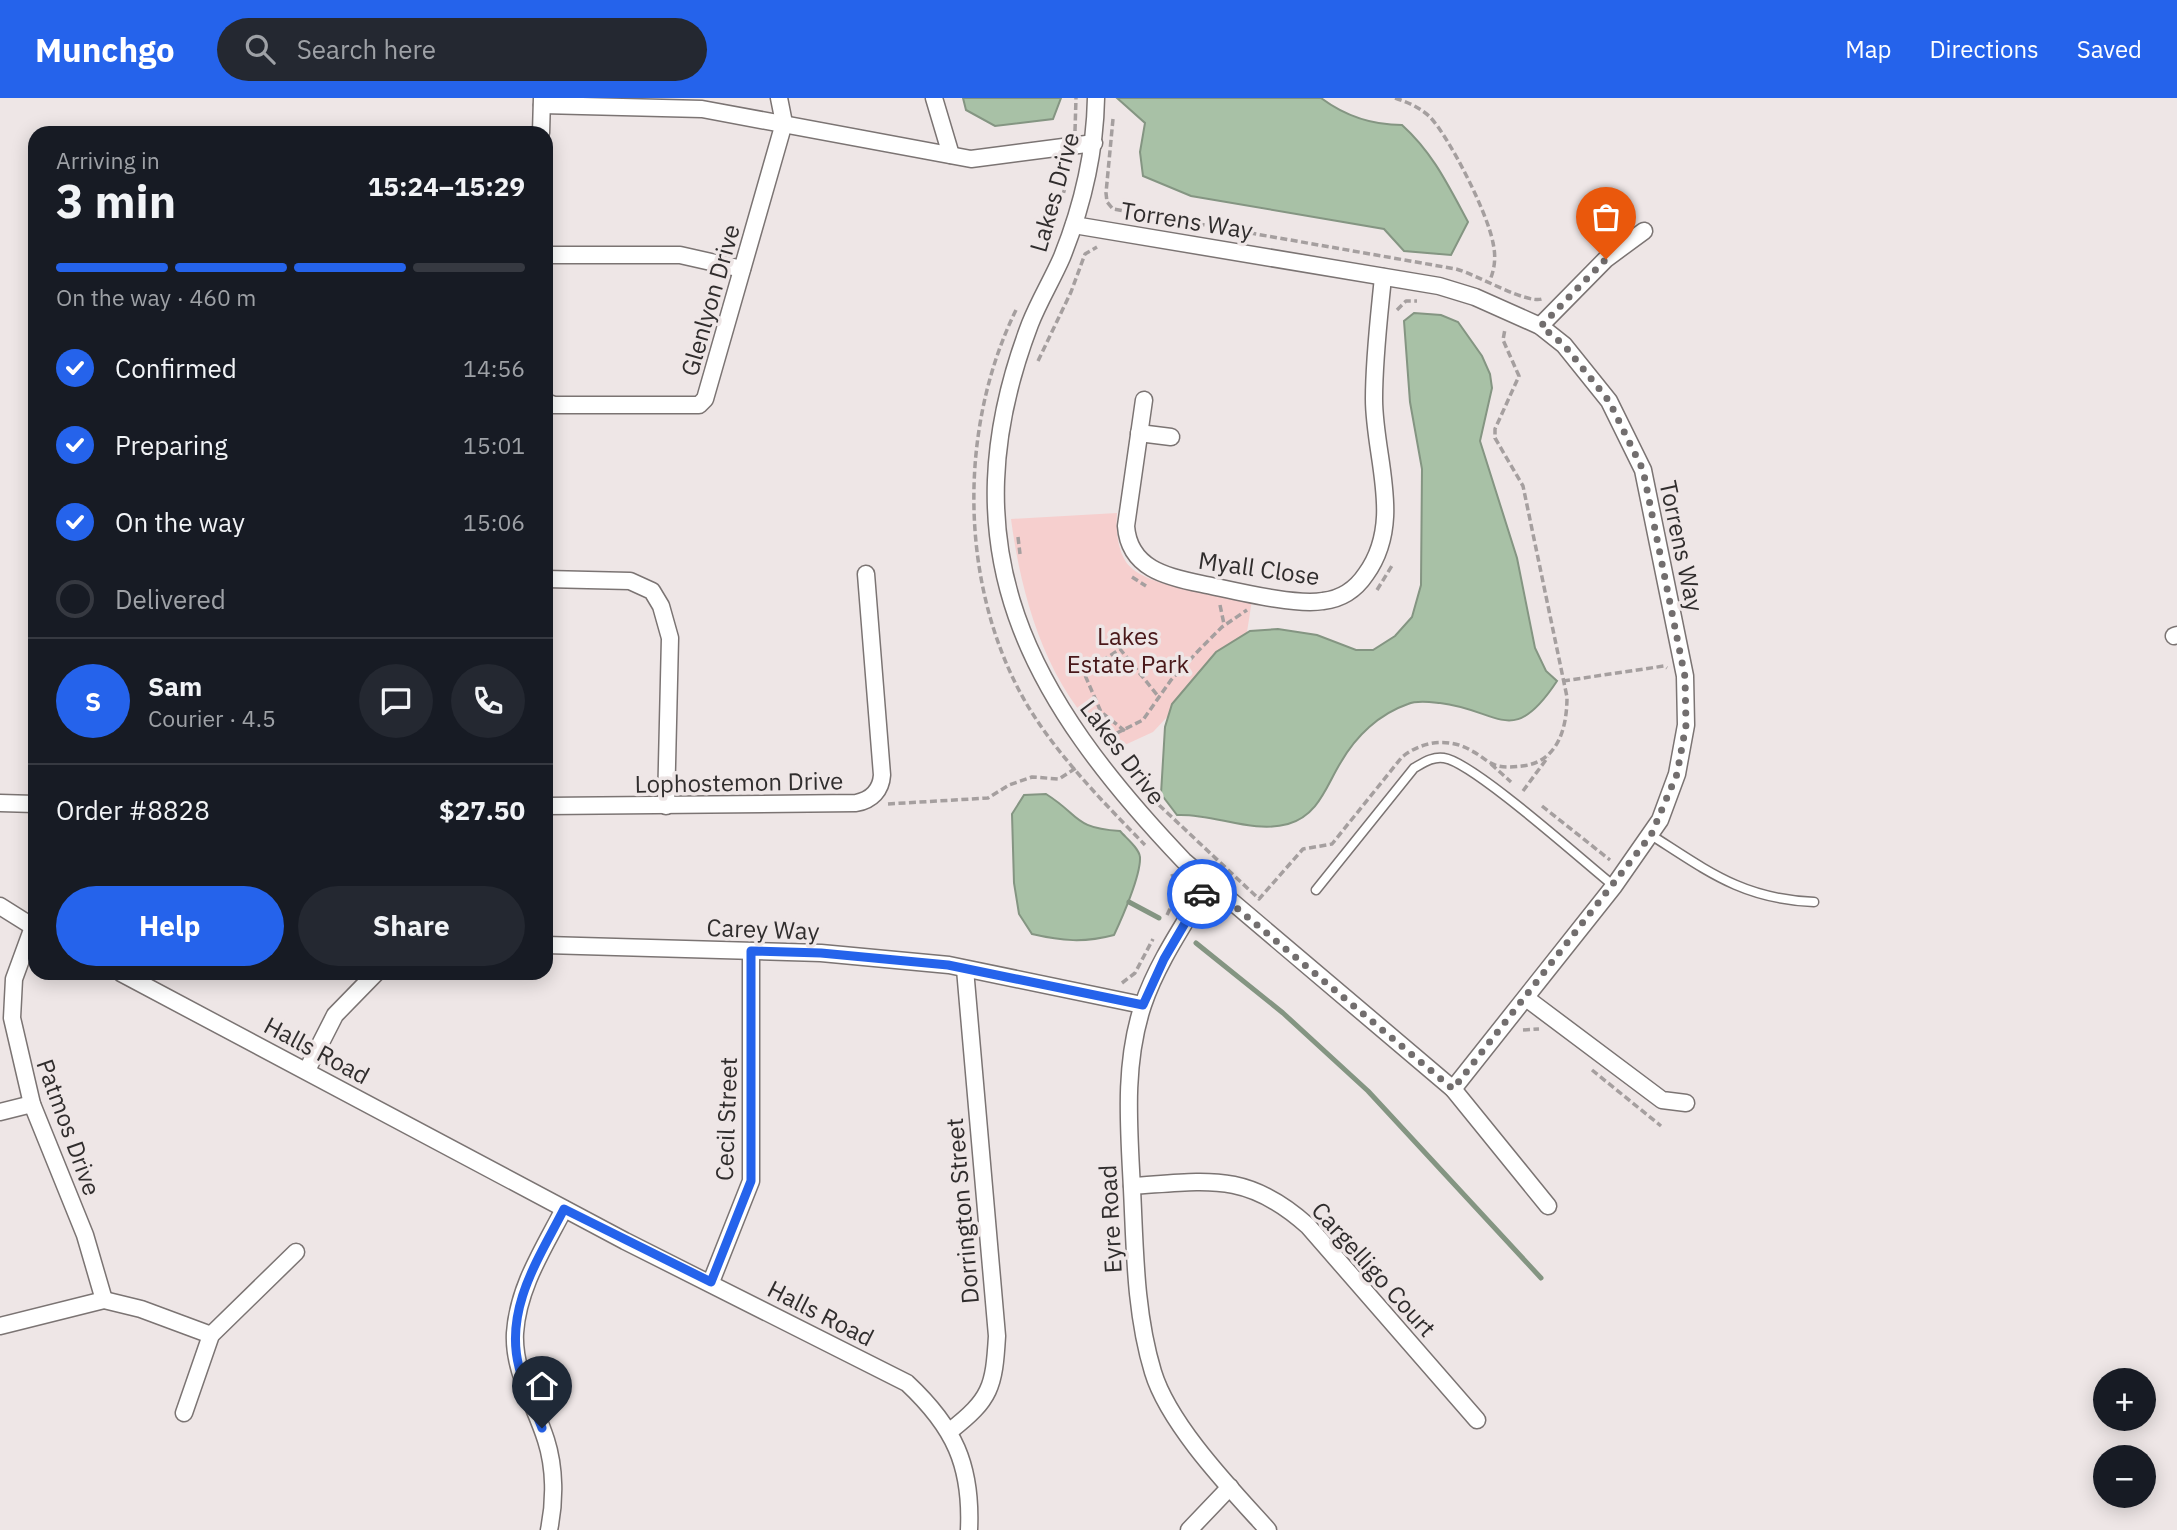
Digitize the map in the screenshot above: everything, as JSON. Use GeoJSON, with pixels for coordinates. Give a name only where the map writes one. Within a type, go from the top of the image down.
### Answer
{"type":"FeatureCollection","features":[{"type":"Feature","properties":{"kind":"street","name":"Glenlyon Drive"},"geometry":{"type":"LineString","coordinates":[[553,405],[699,405],[709,389],[784,122],[779,98]]}},
{"type":"Feature","properties":{"kind":"street"},"geometry":{"type":"LineString","coordinates":[[934,98],[951,155]]}},
{"type":"Feature","properties":{"kind":"street","name":"Lakes Drive"},"geometry":{"type":"LineString","coordinates":[[1097,98],[1094,143],[1074,225],[1031,324],[1005,405],[996,465],[995,490],[1003,572],[1032,660],[1056,702],[1146,821],[1208,884],[1453,1089],[1548,1206]]}},
{"type":"Feature","properties":{"kind":"street"},"geometry":{"type":"LineString","coordinates":[[541,126],[542,102],[702,108],[971,159],[1094,143]]}},
{"type":"Feature","properties":{"kind":"street","name":"Torrens Way"},"geometry":{"type":"LineString","coordinates":[[1074,225],[1439,286],[1475,297],[1541,326],[1564,345],[1609,401],[1643,470],[1670,595],[1688,704],[1677,774],[1651,835],[1614,886],[1453,1089]]}},
{"type":"Feature","properties":{"kind":"street"},"geometry":{"type":"LineString","coordinates":[[1541,326],[1598,266],[1644,231]]}},
{"type":"Feature","properties":{"kind":"street"},"geometry":{"type":"LineString","coordinates":[[553,255],[680,255],[742,269]]}},
{"type":"Feature","properties":{"kind":"street","name":"Myall Close"},"geometry":{"type":"LineString","coordinates":[[1144,400],[1126,526],[1127,541],[1138,560],[1175,578],[1297,600],[1321,602],[1337,598],[1359,585],[1380,551],[1384,527],[1384,482],[1374,403],[1383,277]]}},
{"type":"Feature","properties":{"kind":"street"},"geometry":{"type":"LineString","coordinates":[[1139,433],[1171,437]]}},
{"type":"Feature","properties":{"kind":"street","name":"Lophostemon Drive"},"geometry":{"type":"LineString","coordinates":[[553,806],[856,803],[869,799],[878,791],[882,775],[866,574]]}},
{"type":"Feature","properties":{"kind":"street"},"geometry":{"type":"LineString","coordinates":[[553,579],[630,581],[652,592],[662,606],[670,638],[666,806]]}},
{"type":"Feature","properties":{"kind":"street"},"geometry":{"type":"LineString","coordinates":[[0,803],[28,803]]}},
{"type":"Feature","properties":{"kind":"street","name":"Eyre Road"},"geometry":{"type":"LineString","coordinates":[[1208,884],[1164,959],[1143,1005],[1133,1057],[1127,1122],[1135,1275],[1154,1374],[1186,1434],[1268,1530]]}},
{"type":"Feature","properties":{"kind":"street"},"geometry":{"type":"LineString","coordinates":[[0,906],[28,924]]}},
{"type":"Feature","properties":{"kind":"street","name":"Patmos Drive"},"geometry":{"type":"LineString","coordinates":[[28,943],[14,979],[12,1018],[32,1104],[85,1235],[104,1300]]}},
{"type":"Feature","properties":{"kind":"street","name":"Carey Way"},"geometry":{"type":"LineString","coordinates":[[553,945],[821,953],[965,969],[1143,1005]]}},
{"type":"Feature","properties":{"kind":"street","name":"Cecil Street"},"geometry":{"type":"LineString","coordinates":[[711,1282],[751,1181],[751,951]]}},
{"type":"Feature","properties":{"kind":"street","name":"Dorrington Street"},"geometry":{"type":"LineString","coordinates":[[950,1431],[977,1410],[995,1379],[996,1347],[965,969]]}},
{"type":"Feature","properties":{"kind":"street","name":"Halls Road"},"geometry":{"type":"LineString","coordinates":[[134,980],[564,1209],[907,1383],[930,1405],[950,1431],[966,1473],[970,1501],[969,1530]]}},
{"type":"Feature","properties":{"kind":"street"},"geometry":{"type":"LineString","coordinates":[[306,1070],[335,1015],[369,980]]}},
{"type":"Feature","properties":{"kind":"street"},"geometry":{"type":"LineString","coordinates":[[1526,998],[1662,1100],[1686,1103]]}},
{"type":"Feature","properties":{"kind":"street"},"geometry":{"type":"LineString","coordinates":[[0,1112],[32,1104]]}},
{"type":"Feature","properties":{"kind":"street","name":"Cargelligo Court"},"geometry":{"type":"LineString","coordinates":[[1132,1186],[1229,1182],[1278,1201],[1308,1226],[1476,1420]]}},
{"type":"Feature","properties":{"kind":"street"},"geometry":{"type":"LineString","coordinates":[[549,1530],[552,1465],[547,1441],[519,1368],[515,1333],[524,1288],[564,1209]]}},
{"type":"Feature","properties":{"kind":"street"},"geometry":{"type":"LineString","coordinates":[[184,1413],[211,1335],[296,1252]]}},
{"type":"Feature","properties":{"kind":"street"},"geometry":{"type":"LineString","coordinates":[[0,1326],[104,1300],[141,1309],[211,1335]]}},
{"type":"Feature","properties":{"kind":"street"},"geometry":{"type":"LineString","coordinates":[[1189,1530],[1230,1487]]}},
{"type":"Feature","properties":{"kind":"lane"},"geometry":{"type":"LineString","coordinates":[[1316,890],[1414,768],[1429,759],[1443,758],[1474,772],[1614,886]]}},
{"type":"Feature","properties":{"kind":"lane"},"geometry":{"type":"LineString","coordinates":[[1651,835],[1727,883],[1755,895],[1783,901],[1814,902]]}},
{"type":"Feature","properties":{"kind":"path"},"geometry":{"type":"LineString","coordinates":[[1065,135],[1074,134],[1076,98]]}},
{"type":"Feature","properties":{"kind":"path"},"geometry":{"type":"LineString","coordinates":[[1395,98],[1417,107],[1435,123],[1464,173],[1491,232],[1495,258],[1490,280]]}},
{"type":"Feature","properties":{"kind":"path"},"geometry":{"type":"LineString","coordinates":[[1112,107],[1114,130],[1107,202],[1119,211],[1456,270],[1490,280],[1529,301],[1542,299],[1548,294]]}},
{"type":"Feature","properties":{"kind":"path"},"geometry":{"type":"LineString","coordinates":[[1047,245],[1068,177]]}},
{"type":"Feature","properties":{"kind":"path"},"geometry":{"type":"LineString","coordinates":[[1038,363],[1071,292],[1085,254],[1092,248],[1111,247],[1119,211]]}},
{"type":"Feature","properties":{"kind":"path"},"geometry":{"type":"LineString","coordinates":[[1020,302],[997,356],[979,421],[972,500],[978,562],[1010,672],[1022,697],[1076,768],[1150,851]]}},
{"type":"Feature","properties":{"kind":"path"},"geometry":{"type":"LineString","coordinates":[[1490,762],[1523,791],[1560,737],[1567,716],[1563,681],[1523,486],[1495,438],[1495,429],[1519,376],[1505,348],[1504,330]]}},
{"type":"Feature","properties":{"kind":"path"},"geometry":{"type":"LineString","coordinates":[[1017,535],[1021,558]]}},
{"type":"Feature","properties":{"kind":"path"},"geometry":{"type":"LineString","coordinates":[[1219,603],[1224,625]]}},
{"type":"Feature","properties":{"kind":"path"},"geometry":{"type":"LineString","coordinates":[[1125,731],[1101,712],[1083,673],[1120,649],[1158,696]]}},
{"type":"Feature","properties":{"kind":"path"},"geometry":{"type":"LineString","coordinates":[[1563,681],[1664,666],[1668,676]]}},
{"type":"Feature","properties":{"kind":"path"},"geometry":{"type":"LineString","coordinates":[[1107,738],[1143,720],[1171,680]]}},
{"type":"Feature","properties":{"kind":"path"},"geometry":{"type":"LineString","coordinates":[[1087,715],[1107,738],[1120,759]]}},
{"type":"Feature","properties":{"kind":"path"},"geometry":{"type":"LineString","coordinates":[[1136,779],[1175,823],[1259,899],[1303,849],[1332,844],[1402,757],[1412,749],[1428,743],[1454,744],[1464,746],[1498,766],[1527,765],[1549,755]]}},
{"type":"Feature","properties":{"kind":"path"},"geometry":{"type":"LineString","coordinates":[[883,802],[891,804],[988,798],[1024,779],[1037,776],[1059,779],[1076,768]]}},
{"type":"Feature","properties":{"kind":"path"},"geometry":{"type":"LineString","coordinates":[[1534,800],[1610,860]]}},
{"type":"Feature","properties":{"kind":"path"},"geometry":{"type":"LineString","coordinates":[[1164,921],[1178,892],[1177,882],[1168,870]]}},
{"type":"Feature","properties":{"kind":"path"},"geometry":{"type":"LineString","coordinates":[[1114,982],[1124,983],[1132,977],[1157,932]]}},
{"type":"Feature","properties":{"kind":"path"},"geometry":{"type":"LineString","coordinates":[[1520,1031],[1528,1028],[1545,1032]]}},
{"type":"Feature","properties":{"kind":"path"},"geometry":{"type":"LineString","coordinates":[[1588,1067],[1661,1126]]}},
{"type":"Feature","properties":{"kind":"green space","name":"Lakes Estate Park"},"geometry":{"type":"Polygon","coordinates":[[[1117,513],[1119,545],[1126,562],[1136,571],[1184,589],[1252,600],[1247,632],[1153,732],[1116,749],[1093,727],[1073,702],[1042,644],[1023,582],[1011,519],[1117,513]]]}},
{"type":"Feature","properties":{"kind":"shaded area"},"geometry":{"type":"Polygon","coordinates":[[[963,98],[1061,98],[1053,119],[995,126],[966,110],[963,98]]]}},
{"type":"Feature","properties":{"kind":"shaded area"},"geometry":{"type":"Polygon","coordinates":[[[1117,98],[1321,98],[1359,118],[1402,125],[1431,158],[1468,222],[1451,255],[1404,251],[1384,229],[1191,196],[1143,176],[1140,152],[1145,123],[1117,98]]]}},
{"type":"Feature","properties":{"kind":"shaded area"},"geometry":{"type":"Polygon","coordinates":[[[1414,313],[1441,315],[1458,322],[1482,356],[1490,374],[1492,388],[1480,441],[1517,558],[1535,648],[1546,671],[1557,681],[1542,702],[1516,720],[1504,720],[1432,702],[1415,702],[1397,708],[1361,735],[1347,752],[1314,807],[1299,820],[1288,824],[1261,827],[1177,815],[1161,794],[1165,727],[1172,704],[1216,652],[1250,631],[1278,629],[1317,635],[1356,650],[1373,650],[1395,636],[1412,617],[1421,585],[1422,469],[1410,402],[1404,321],[1414,313]]]}},
{"type":"Feature","properties":{"kind":"shaded area"},"geometry":{"type":"Polygon","coordinates":[[[1046,794],[1085,824],[1120,831],[1139,854],[1134,885],[1114,935],[1073,940],[1032,934],[1019,914],[1014,883],[1012,814],[1024,795],[1046,794]]]}},
{"type":"Feature","properties":{"kind":"waterway"},"geometry":{"type":"LineString","coordinates":[[1129,902],[1159,918]]}},
{"type":"Feature","properties":{"kind":"waterway"},"geometry":{"type":"LineString","coordinates":[[1196,943],[1283,1013],[1368,1091],[1541,1278]]}},
{"type":"Feature","properties":{"kind":"way so far"},"geometry":{"type":"LineString","coordinates":[[1202,894],[1208,884],[1453,1089],[1614,886],[1651,835],[1660,820],[1677,774],[1688,704],[1670,595],[1643,470],[1609,401],[1564,345],[1541,326],[1606,259]]}},
{"type":"Feature","properties":{"kind":"route"},"geometry":{"type":"LineString","coordinates":[[542,1428],[519,1368],[515,1333],[524,1288],[564,1209],[711,1282],[751,1181],[751,951],[821,953],[948,965],[1143,1005],[1164,959],[1202,894]]}}]}
